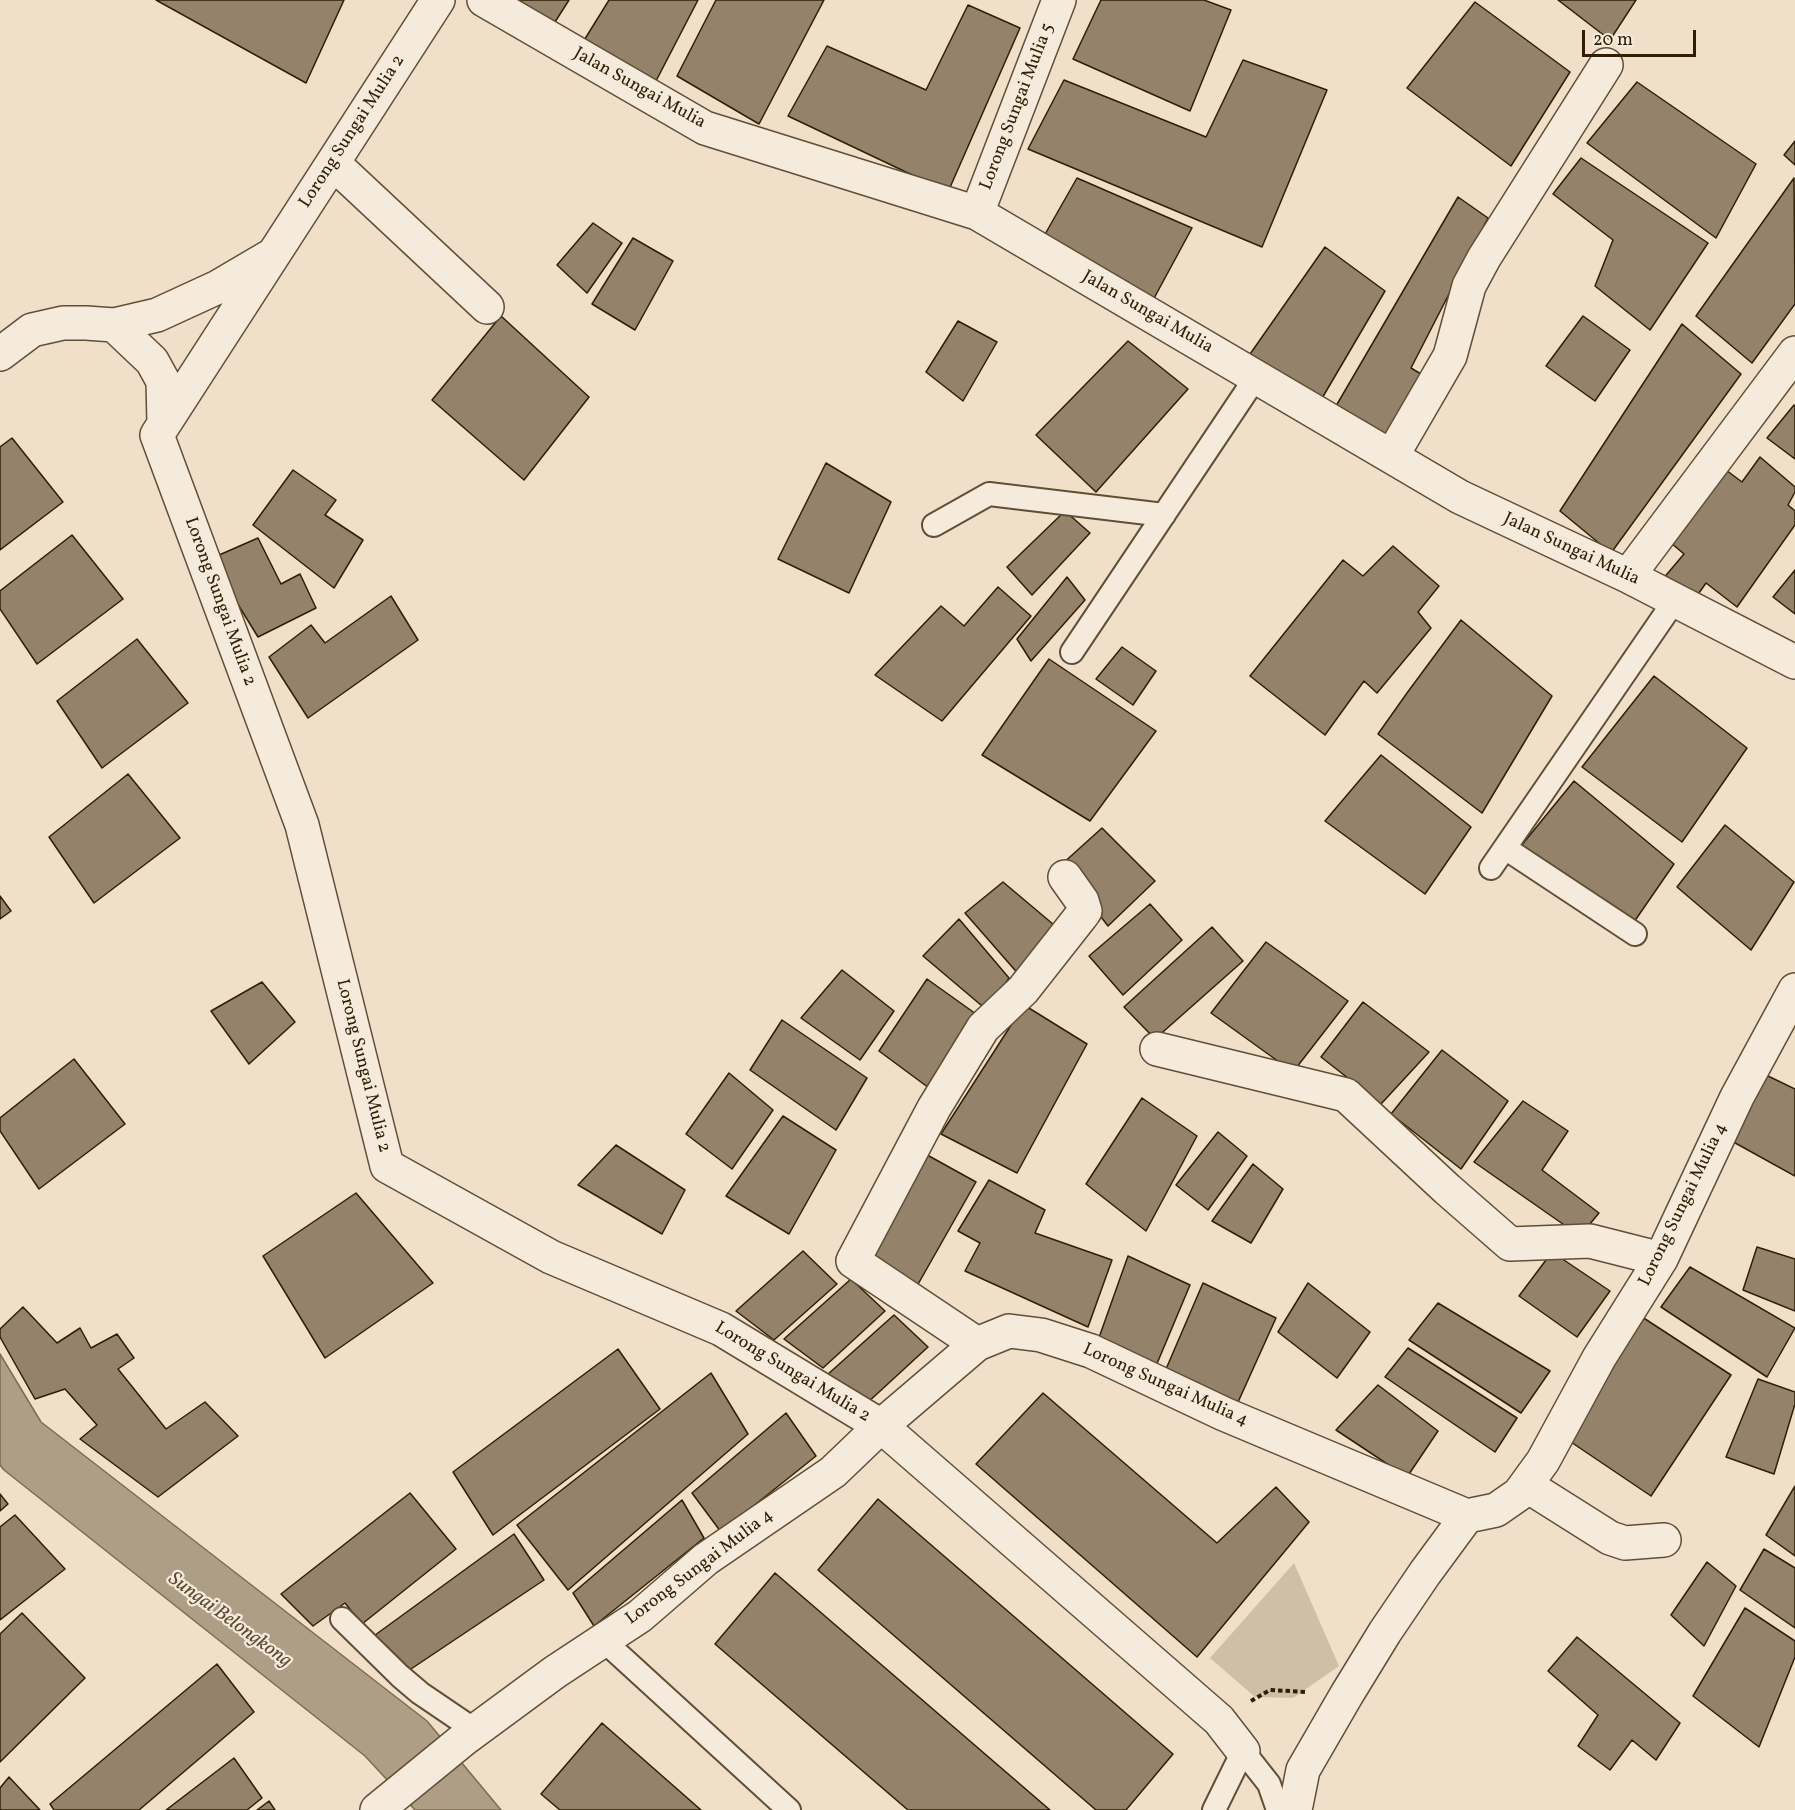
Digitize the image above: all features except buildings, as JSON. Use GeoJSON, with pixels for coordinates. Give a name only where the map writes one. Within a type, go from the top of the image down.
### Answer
{"type":"FeatureCollection","features":[{"type":"Feature","properties":{"kind":"street","name":"Lorong Sungai Mulia 2"},"geometry":{"type":"LineString","coordinates":[[438,0],[157,435],[302,825],[387,1166],[551,1257],[721,1329],[881,1426],[1219,1720],[1243,1751]]}},
{"type":"Feature","properties":{"kind":"street","name":"Jalan Sungai Mulia"},"geometry":{"type":"LineString","coordinates":[[484,0],[705,128],[976,213],[1460,497],[1628,576],[1795,662]]}},
{"type":"Feature","properties":{"kind":"street","name":"Lorong Sungai Mulia 5"},"geometry":{"type":"LineString","coordinates":[[976,213],[1059,0]]}},
{"type":"Feature","properties":{"kind":"street"},"geometry":{"type":"LineString","coordinates":[[1392,456],[1450,356],[1463,303],[1474,277],[1606,65]]}},
{"type":"Feature","properties":{"kind":"street"},"geometry":{"type":"LineString","coordinates":[[333,163],[488,307]]}},
{"type":"Feature","properties":{"kind":"street"},"geometry":{"type":"LineString","coordinates":[[0,354],[32,330],[63,323],[114,325],[157,315],[183,304],[274,254]]}},
{"type":"Feature","properties":{"kind":"street"},"geometry":{"type":"LineString","coordinates":[[114,325],[152,361],[163,381],[164,423]]}},
{"type":"Feature","properties":{"kind":"street"},"geometry":{"type":"LineString","coordinates":[[1628,576],[1795,353]]}},
{"type":"Feature","properties":{"kind":"street"},"geometry":{"type":"LineString","coordinates":[[977,1344],[853,1261],[934,1108],[983,1028],[1023,990],[1085,911],[1082,901],[1065,877]]}},
{"type":"Feature","properties":{"kind":"street","name":"Lorong Sungai Mulia 4"},"geometry":{"type":"LineString","coordinates":[[380,1808],[470,1735],[555,1672],[640,1616],[706,1559],[833,1472],[881,1426],[977,1344],[1009,1331],[1041,1335],[1090,1351],[1224,1414],[1467,1516],[1496,1509],[1520,1494],[1543,1461],[1599,1358],[1661,1259],[1737,1097],[1795,990]]}},
{"type":"Feature","properties":{"kind":"street"},"geometry":{"type":"LineString","coordinates":[[1156,1049],[1346,1095],[1510,1244],[1590,1241],[1661,1259]]}},
{"type":"Feature","properties":{"kind":"street"},"geometry":{"type":"LineString","coordinates":[[1526,1485],[1610,1539],[1625,1543],[1664,1540]]}},
{"type":"Feature","properties":{"kind":"street"},"geometry":{"type":"LineString","coordinates":[[1295,1810],[1304,1770],[1347,1694],[1425,1573],[1467,1516]]}},
{"type":"Feature","properties":{"kind":"lane"},"geometry":{"type":"LineString","coordinates":[[1072,652],[1256,377]]}},
{"type":"Feature","properties":{"kind":"lane"},"geometry":{"type":"LineString","coordinates":[[934,525],[988,494],[1164,515]]}},
{"type":"Feature","properties":{"kind":"lane"},"geometry":{"type":"LineString","coordinates":[[1491,868],[1675,600]]}},
{"type":"Feature","properties":{"kind":"lane"},"geometry":{"type":"LineString","coordinates":[[1504,848],[1635,934]]}},
{"type":"Feature","properties":{"kind":"lane"},"geometry":{"type":"LineString","coordinates":[[342,1619],[400,1676],[470,1735]]}},
{"type":"Feature","properties":{"kind":"lane"},"geometry":{"type":"LineString","coordinates":[[603,1640],[789,1810]]}},
{"type":"Feature","properties":{"kind":"lane"},"geometry":{"type":"LineString","coordinates":[[1214,1810],[1243,1751]]}},
{"type":"Feature","properties":{"kind":"lane","name":"Lorong Sungai Mulia 2"},"geometry":{"type":"LineString","coordinates":[[1243,1751],[1269,1784],[1278,1810]]}},
{"type":"Feature","properties":{"kind":"path"},"geometry":{"type":"LineString","coordinates":[[1219,1720],[1270,1690],[1347,1694]]}},
{"type":"Feature","properties":{"kind":"shaded area"},"geometry":{"type":"Polygon","coordinates":[[[1294,1563],[1339,1666],[1293,1698],[1255,1697],[1210,1658],[1294,1563]]]}},
{"type":"Feature","properties":{"kind":"water","name":"Sungai Belongkong"},"geometry":{"type":"Polygon","coordinates":[[[0,1354],[41,1422],[427,1721],[501,1810],[415,1810],[365,1756],[4,1470],[0,1465],[0,1354]]]}}]}
